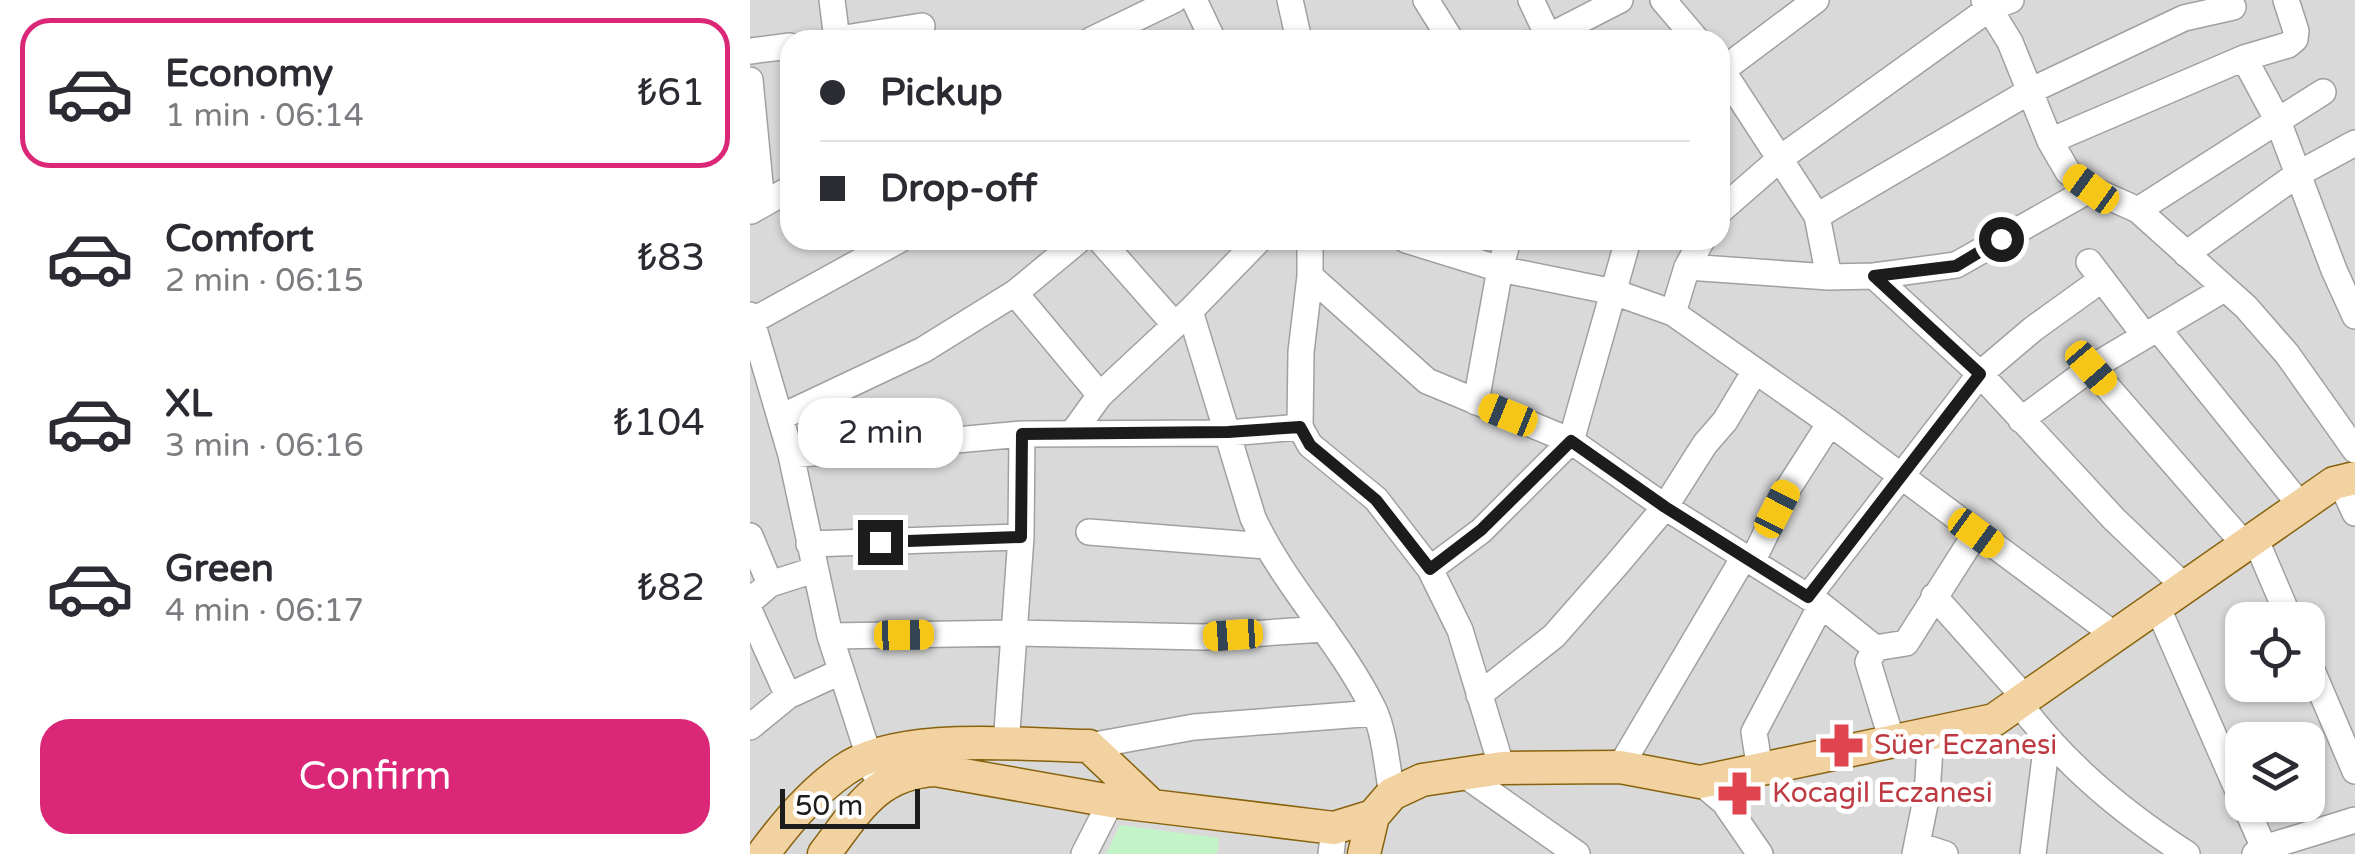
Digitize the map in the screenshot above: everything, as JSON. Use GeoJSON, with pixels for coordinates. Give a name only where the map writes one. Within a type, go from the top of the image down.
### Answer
{"type":"FeatureCollection","features":[{"type":"Feature","properties":{"kind":"main road"},"geometry":{"type":"LineString","coordinates":[[763,854],[798,809],[846,768],[874,772],[935,770],[1150,805],[1332,841],[1376,832],[1422,780],[1502,768],[1620,767],[1700,782],[1994,720],[2334,483],[2350,491]]}},
{"type":"Feature","properties":{"kind":"main road"},"geometry":{"type":"LineString","coordinates":[[824,854],[874,772],[934,744],[1089,746],[1150,805]]}},
{"type":"Feature","properties":{"kind":"street"},"geometry":{"type":"LineString","coordinates":[[832,0],[834,30]]}},
{"type":"Feature","properties":{"kind":"street"},"geometry":{"type":"LineString","coordinates":[[1112,30],[1174,0]]}},
{"type":"Feature","properties":{"kind":"street"},"geometry":{"type":"LineString","coordinates":[[1194,0],[1208,30]]}},
{"type":"Feature","properties":{"kind":"street"},"geometry":{"type":"LineString","coordinates":[[1290,0],[1298,30]]}},
{"type":"Feature","properties":{"kind":"street"},"geometry":{"type":"LineString","coordinates":[[1426,0],[1445,30]]}},
{"type":"Feature","properties":{"kind":"street"},"geometry":{"type":"LineString","coordinates":[[1532,0],[1544,30]]}},
{"type":"Feature","properties":{"kind":"street"},"geometry":{"type":"LineString","coordinates":[[1562,30],[1620,0]]}},
{"type":"Feature","properties":{"kind":"street"},"geometry":{"type":"LineString","coordinates":[[1662,0],[1688,30]]}},
{"type":"Feature","properties":{"kind":"street"},"geometry":{"type":"LineString","coordinates":[[1730,63],[1816,0]]}},
{"type":"Feature","properties":{"kind":"street"},"geometry":{"type":"LineString","coordinates":[[2050,140],[2244,58],[2288,45],[2295,39],[2296,31],[2286,0]]}},
{"type":"Feature","properties":{"kind":"street"},"geometry":{"type":"LineString","coordinates":[[1730,202],[1782,157],[1995,3],[2050,140],[2068,172],[2091,189],[2138,210],[2246,307],[2288,354],[2355,450]]}},
{"type":"Feature","properties":{"kind":"street"},"geometry":{"type":"LineString","coordinates":[[1817,216],[2030,91],[2181,9],[2233,7]]}},
{"type":"Feature","properties":{"kind":"street"},"geometry":{"type":"LineString","coordinates":[[883,30],[922,22]]}},
{"type":"Feature","properties":{"kind":"street"},"geometry":{"type":"LineString","coordinates":[[750,52],[780,48]]}},
{"type":"Feature","properties":{"kind":"street"},"geometry":{"type":"LineString","coordinates":[[2244,58],[2278,121],[2298,174],[2344,270],[2355,316]]}},
{"type":"Feature","properties":{"kind":"street"},"geometry":{"type":"LineString","coordinates":[[1730,83],[1817,216],[1829,276]]}},
{"type":"Feature","properties":{"kind":"street"},"geometry":{"type":"LineString","coordinates":[[2138,210],[2322,92]]}},
{"type":"Feature","properties":{"kind":"street"},"geometry":{"type":"LineString","coordinates":[[751,96],[756,208],[780,195]]}},
{"type":"Feature","properties":{"kind":"street"},"geometry":{"type":"LineString","coordinates":[[2186,254],[2298,174],[2355,143]]}},
{"type":"Feature","properties":{"kind":"street"},"geometry":{"type":"LineString","coordinates":[[1688,267],[1874,276],[1956,266],[2091,189]]}},
{"type":"Feature","properties":{"kind":"street"},"geometry":{"type":"LineString","coordinates":[[874,772],[830,636],[791,455],[751,318],[880,250]]}},
{"type":"Feature","properties":{"kind":"street"},"geometry":{"type":"LineString","coordinates":[[781,418],[923,350],[1014,293],[1067,250]]}},
{"type":"Feature","properties":{"kind":"street"},"geometry":{"type":"LineString","coordinates":[[1111,250],[1182,318],[1228,432],[1252,518],[1266,546],[1324,629],[1375,713],[1376,832]]}},
{"type":"Feature","properties":{"kind":"street"},"geometry":{"type":"LineString","coordinates":[[1074,431],[1100,396],[1248,250]]}},
{"type":"Feature","properties":{"kind":"street"},"geometry":{"type":"LineString","coordinates":[[1310,250],[1300,427],[1310,445],[1376,500],[1430,569],[1460,630],[1502,768]]}},
{"type":"Feature","properties":{"kind":"street"},"geometry":{"type":"LineString","coordinates":[[1454,250],[1500,269],[1614,292],[1673,313],[1830,423],[2116,636]]}},
{"type":"Feature","properties":{"kind":"street"},"geometry":{"type":"LineString","coordinates":[[1476,402],[1505,250]]}},
{"type":"Feature","properties":{"kind":"street"},"geometry":{"type":"LineString","coordinates":[[1430,569],[1481,530],[1571,441],[1625,250]]}},
{"type":"Feature","properties":{"kind":"street"},"geometry":{"type":"LineString","coordinates":[[1673,313],[1697,250]]}},
{"type":"Feature","properties":{"kind":"street"},"geometry":{"type":"LineString","coordinates":[[1760,770],[1754,732],[1814,601],[1899,476],[1980,374],[2095,271],[2301,506]]}},
{"type":"Feature","properties":{"kind":"street"},"geometry":{"type":"LineString","coordinates":[[1310,276],[1427,382],[1571,441],[1665,507],[1814,601],[1875,648],[1906,643],[1976,533]]}},
{"type":"Feature","properties":{"kind":"street"},"geometry":{"type":"LineString","coordinates":[[1874,276],[1980,374],[2114,519],[2184,587]]}},
{"type":"Feature","properties":{"kind":"street"},"geometry":{"type":"LineString","coordinates":[[2020,420],[2091,368],[2224,289]]}},
{"type":"Feature","properties":{"kind":"street"},"geometry":{"type":"LineString","coordinates":[[1014,293],[1100,396]]}},
{"type":"Feature","properties":{"kind":"street"},"geometry":{"type":"LineString","coordinates":[[2091,368],[2250,542],[2281,602]]}},
{"type":"Feature","properties":{"kind":"street"},"geometry":{"type":"LineString","coordinates":[[1479,694],[1554,636],[1665,507],[1705,444],[1725,421],[1754,371]]}},
{"type":"Feature","properties":{"kind":"street"},"geometry":{"type":"LineString","coordinates":[[1620,767],[1830,423]]}},
{"type":"Feature","properties":{"kind":"street"},"geometry":{"type":"LineString","coordinates":[[791,455],[1074,431],[1117,434],[1300,427]]}},
{"type":"Feature","properties":{"kind":"street"},"geometry":{"type":"LineString","coordinates":[[1006,745],[1021,537],[1022,434]]}},
{"type":"Feature","properties":{"kind":"street"},"geometry":{"type":"LineString","coordinates":[[1088,532],[1266,546]]}},
{"type":"Feature","properties":{"kind":"street"},"geometry":{"type":"LineString","coordinates":[[750,536],[770,584]]}},
{"type":"Feature","properties":{"kind":"street"},"geometry":{"type":"LineString","coordinates":[[809,544],[1021,537]]}},
{"type":"Feature","properties":{"kind":"street"},"geometry":{"type":"LineString","coordinates":[[750,601],[770,584],[814,570]]}},
{"type":"Feature","properties":{"kind":"street"},"geometry":{"type":"LineString","coordinates":[[1934,596],[2022,701],[2047,741],[2130,818],[2186,854]]}},
{"type":"Feature","properties":{"kind":"street"},"geometry":{"type":"LineString","coordinates":[[2157,606],[2225,759]]}},
{"type":"Feature","properties":{"kind":"street"},"geometry":{"type":"LineString","coordinates":[[750,612],[788,696]]}},
{"type":"Feature","properties":{"kind":"street"},"geometry":{"type":"LineString","coordinates":[[830,636],[1203,637],[1324,629]]}},
{"type":"Feature","properties":{"kind":"street"},"geometry":{"type":"LineString","coordinates":[[1875,648],[1868,662],[1892,741]]}},
{"type":"Feature","properties":{"kind":"street"},"geometry":{"type":"LineString","coordinates":[[750,727],[788,696],[840,672]]}},
{"type":"Feature","properties":{"kind":"street"},"geometry":{"type":"LineString","coordinates":[[2325,701],[2355,772]]}},
{"type":"Feature","properties":{"kind":"street"},"geometry":{"type":"LineString","coordinates":[[1089,746],[1194,728],[1375,713]]}},
{"type":"Feature","properties":{"kind":"street"},"geometry":{"type":"LineString","coordinates":[[1931,733],[1927,794],[1916,850],[1945,854]]}},
{"type":"Feature","properties":{"kind":"street"},"geometry":{"type":"LineString","coordinates":[[2033,854],[2047,741]]}},
{"type":"Feature","properties":{"kind":"street"},"geometry":{"type":"LineString","coordinates":[[1465,775],[1576,854]]}},
{"type":"Feature","properties":{"kind":"street"},"geometry":{"type":"LineString","coordinates":[[1700,782],[1724,802],[1760,854]]}},
{"type":"Feature","properties":{"kind":"street"},"geometry":{"type":"LineString","coordinates":[[1084,854],[1111,800]]}},
{"type":"Feature","properties":{"kind":"street"},"geometry":{"type":"LineString","coordinates":[[2250,822],[2259,851],[2355,820]]}},
{"type":"Feature","properties":{"kind":"shaded area"},"geometry":{"type":"Polygon","coordinates":[[[750,0],[2355,0],[2355,854],[750,854],[750,0]]]}},
{"type":"Feature","properties":{"kind":"green space"},"geometry":{"type":"Polygon","coordinates":[[[1120,825],[1219,838],[1217,854],[1106,854],[1120,825]]]}},
{"type":"Feature","properties":{"kind":"place","name":"Süer Eczanesi"},"geometry":{"type":"Point","coordinates":[1841,745]}},
{"type":"Feature","properties":{"kind":"place","name":"Kocagil Eczanesi"},"geometry":{"type":"Point","coordinates":[1739,793]}},
{"type":"Feature","properties":{"kind":"route"},"geometry":{"type":"LineString","coordinates":[[880,542],[1021,537],[1022,434],[1228,432],[1300,427],[1310,445],[1376,500],[1430,569],[1481,530],[1571,441],[1665,507],[1808,597],[1980,374],[1874,276],[1956,266],[2001,239]]}}]}
